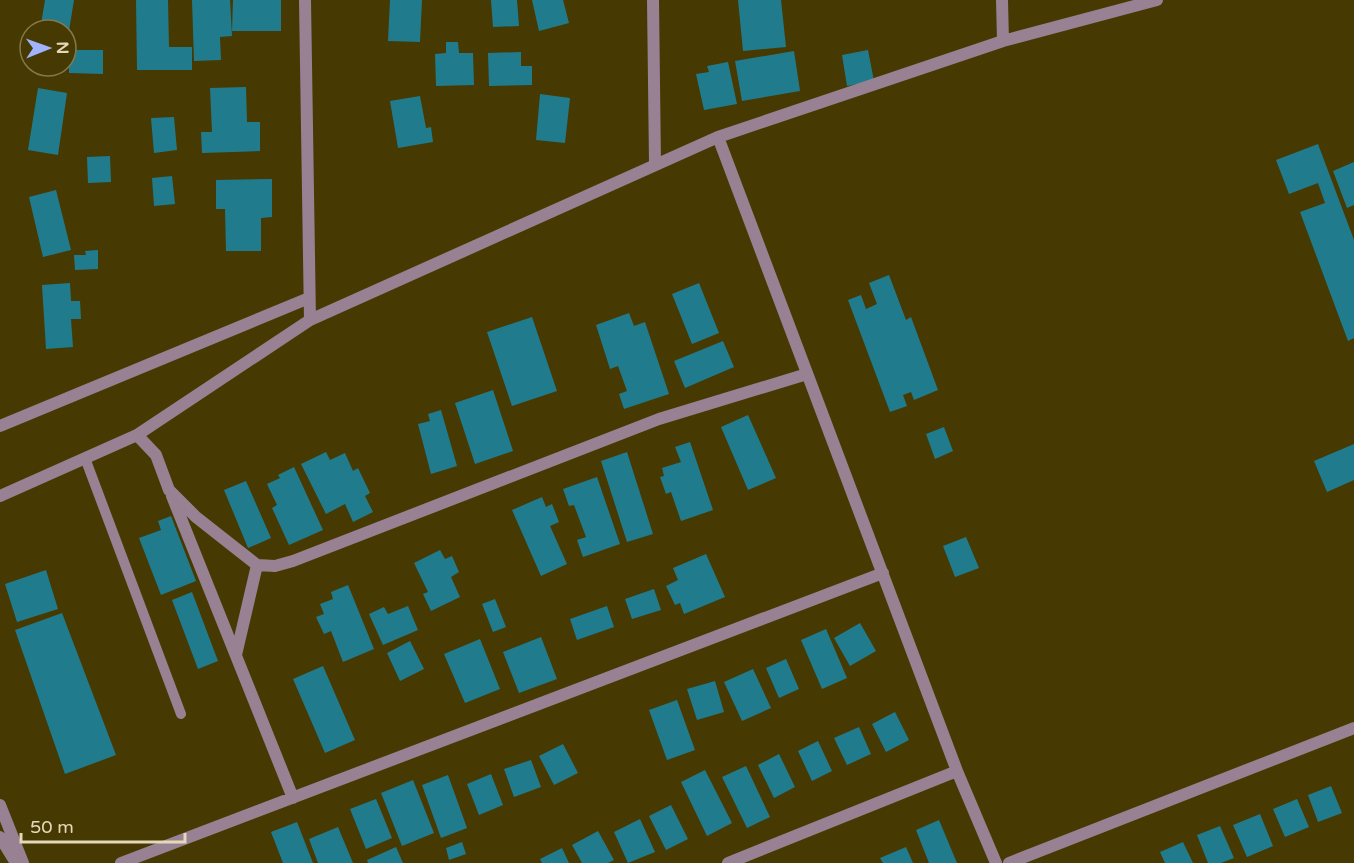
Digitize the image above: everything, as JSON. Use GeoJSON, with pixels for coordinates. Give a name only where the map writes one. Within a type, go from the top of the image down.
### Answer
{"type":"FeatureCollection","features":[{"type":"Feature","properties":{"kind":"street"},"geometry":{"type":"LineString","coordinates":[[304,0],[310,320]]}},
{"type":"Feature","properties":{"kind":"street"},"geometry":{"type":"LineString","coordinates":[[652,0],[655,164]]}},
{"type":"Feature","properties":{"kind":"street"},"geometry":{"type":"LineString","coordinates":[[1002,0],[1003,41]]}},
{"type":"Feature","properties":{"kind":"street"},"geometry":{"type":"LineString","coordinates":[[0,496],[137,435],[310,320],[655,164],[718,137],[1003,41],[1157,0]]}},
{"type":"Feature","properties":{"kind":"street"},"geometry":{"type":"LineString","coordinates":[[718,137],[957,771],[996,863]]}},
{"type":"Feature","properties":{"kind":"street"},"geometry":{"type":"LineString","coordinates":[[0,426],[309,298]]}},
{"type":"Feature","properties":{"kind":"street"},"geometry":{"type":"LineString","coordinates":[[169,490],[196,516],[257,565],[275,566],[659,419],[807,374]]}},
{"type":"Feature","properties":{"kind":"street"},"geometry":{"type":"LineString","coordinates":[[137,435],[156,455],[293,798]]}},
{"type":"Feature","properties":{"kind":"street"},"geometry":{"type":"LineString","coordinates":[[236,655],[257,565]]}},
{"type":"Feature","properties":{"kind":"street"},"geometry":{"type":"LineString","coordinates":[[121,863],[883,573]]}},
{"type":"Feature","properties":{"kind":"street"},"geometry":{"type":"LineString","coordinates":[[1009,863],[1354,728]]}},
{"type":"Feature","properties":{"kind":"street"},"geometry":{"type":"LineString","coordinates":[[728,863],[957,771]]}},
{"type":"Feature","properties":{"kind":"street"},"geometry":{"type":"LineString","coordinates":[[0,805],[23,863]]}},
{"type":"Feature","properties":{"kind":"street"},"geometry":{"type":"LineString","coordinates":[[0,837],[16,863]]}},
{"type":"Feature","properties":{"kind":"lane"},"geometry":{"type":"LineString","coordinates":[[85,458],[181,714]]}},
{"type":"Feature","properties":{"kind":"building"},"geometry":{"type":"Polygon","coordinates":[[[45,0],[74,0],[71,18],[42,18],[45,0]]]}},
{"type":"Feature","properties":{"kind":"building"},"geometry":{"type":"Polygon","coordinates":[[[136,0],[168,0],[169,47],[192,47],[192,70],[137,70],[136,0]]]}},
{"type":"Feature","properties":{"kind":"building"},"geometry":{"type":"Polygon","coordinates":[[[192,0],[230,0],[232,36],[220,37],[221,60],[194,61],[192,0]]]}},
{"type":"Feature","properties":{"kind":"building"},"geometry":{"type":"Polygon","coordinates":[[[233,0],[281,0],[281,31],[232,31],[233,0]]]}},
{"type":"Feature","properties":{"kind":"building"},"geometry":{"type":"Polygon","coordinates":[[[390,0],[422,0],[420,42],[388,41],[390,0]]]}},
{"type":"Feature","properties":{"kind":"building"},"geometry":{"type":"Polygon","coordinates":[[[491,0],[517,0],[519,26],[493,27],[491,0]]]}},
{"type":"Feature","properties":{"kind":"building"},"geometry":{"type":"Polygon","coordinates":[[[532,0],[563,0],[569,23],[539,31],[532,0]]]}},
{"type":"Feature","properties":{"kind":"building"},"geometry":{"type":"Polygon","coordinates":[[[738,0],[781,0],[786,47],[743,51],[738,0]]]}},
{"type":"Feature","properties":{"kind":"building"},"geometry":{"type":"Polygon","coordinates":[[[446,42],[458,42],[459,53],[473,53],[474,85],[436,86],[435,54],[446,53],[446,42]]]}},
{"type":"Feature","properties":{"kind":"building"},"geometry":{"type":"Polygon","coordinates":[[[78,50],[103,50],[103,74],[78,73],[78,50]]]}},
{"type":"Feature","properties":{"kind":"building"},"geometry":{"type":"Polygon","coordinates":[[[868,50],[874,81],[847,86],[842,55],[868,50]]]}},
{"type":"Feature","properties":{"kind":"building"},"geometry":{"type":"Polygon","coordinates":[[[794,51],[800,91],[742,101],[735,61],[794,51]]]}},
{"type":"Feature","properties":{"kind":"building"},"geometry":{"type":"Polygon","coordinates":[[[521,52],[521,66],[532,66],[532,85],[489,86],[488,53],[521,52]]]}},
{"type":"Feature","properties":{"kind":"building"},"geometry":{"type":"Polygon","coordinates":[[[728,62],[737,104],[704,110],[696,74],[709,72],[707,66],[728,62]]]}},
{"type":"Feature","properties":{"kind":"building"},"geometry":{"type":"Polygon","coordinates":[[[246,87],[247,122],[260,122],[260,151],[202,153],[201,132],[212,132],[210,88],[246,87]]]}},
{"type":"Feature","properties":{"kind":"building"},"geometry":{"type":"Polygon","coordinates":[[[38,88],[67,93],[58,155],[28,150],[38,88]]]}},
{"type":"Feature","properties":{"kind":"building"},"geometry":{"type":"Polygon","coordinates":[[[540,94],[570,98],[565,143],[536,140],[540,94]]]}},
{"type":"Feature","properties":{"kind":"building"},"geometry":{"type":"Polygon","coordinates":[[[420,96],[426,128],[431,127],[433,142],[398,148],[390,101],[420,96]]]}},
{"type":"Feature","properties":{"kind":"building"},"geometry":{"type":"Polygon","coordinates":[[[174,117],[177,150],[154,153],[151,118],[174,117]]]}},
{"type":"Feature","properties":{"kind":"building"},"geometry":{"type":"Polygon","coordinates":[[[1318,144],[1354,240],[1354,338],[1348,341],[1300,212],[1325,203],[1318,183],[1289,194],[1276,160],[1318,144]]]}},
{"type":"Feature","properties":{"kind":"building"},"geometry":{"type":"Polygon","coordinates":[[[110,156],[111,182],[88,183],[87,157],[110,156]]]}},
{"type":"Feature","properties":{"kind":"building"},"geometry":{"type":"Polygon","coordinates":[[[1354,162],[1354,205],[1347,208],[1333,171],[1354,162]]]}},
{"type":"Feature","properties":{"kind":"building"},"geometry":{"type":"Polygon","coordinates":[[[172,176],[175,204],[154,206],[152,178],[172,176]]]}},
{"type":"Feature","properties":{"kind":"building"},"geometry":{"type":"Polygon","coordinates":[[[272,179],[272,217],[261,218],[261,251],[226,251],[225,209],[216,209],[216,180],[272,179]]]}},
{"type":"Feature","properties":{"kind":"building"},"geometry":{"type":"Polygon","coordinates":[[[56,190],[71,250],[43,257],[29,197],[56,190]]]}},
{"type":"Feature","properties":{"kind":"building"},"geometry":{"type":"Polygon","coordinates":[[[98,250],[98,269],[75,270],[74,255],[86,255],[85,251],[98,250]]]}},
{"type":"Feature","properties":{"kind":"building"},"geometry":{"type":"Polygon","coordinates":[[[889,275],[906,320],[911,317],[938,390],[914,400],[911,392],[903,395],[907,406],[890,412],[848,300],[861,295],[866,309],[877,304],[869,283],[889,275]]]}},
{"type":"Feature","properties":{"kind":"building"},"geometry":{"type":"Polygon","coordinates":[[[70,283],[71,301],[80,301],[81,319],[71,319],[73,347],[46,349],[42,285],[70,283]]]}},
{"type":"Feature","properties":{"kind":"building"},"geometry":{"type":"Polygon","coordinates":[[[699,283],[719,333],[692,344],[672,294],[699,283]]]}},
{"type":"Feature","properties":{"kind":"building"},"geometry":{"type":"Polygon","coordinates":[[[629,313],[634,326],[645,322],[669,394],[624,409],[619,394],[627,391],[618,366],[610,369],[596,325],[629,313]]]}},
{"type":"Feature","properties":{"kind":"building"},"geometry":{"type":"Polygon","coordinates":[[[532,317],[557,391],[512,406],[487,332],[532,317]]]}},
{"type":"Feature","properties":{"kind":"building"},"geometry":{"type":"Polygon","coordinates":[[[723,341],[734,367],[685,388],[674,361],[723,341]]]}},
{"type":"Feature","properties":{"kind":"building"},"geometry":{"type":"Polygon","coordinates":[[[493,390],[513,451],[475,464],[455,403],[493,390]]]}},
{"type":"Feature","properties":{"kind":"building"},"geometry":{"type":"Polygon","coordinates":[[[441,410],[457,466],[431,474],[418,424],[430,421],[428,414],[441,410]]]}},
{"type":"Feature","properties":{"kind":"building"},"geometry":{"type":"Polygon","coordinates":[[[748,415],[776,478],[748,490],[721,427],[748,415]]]}},
{"type":"Feature","properties":{"kind":"building"},"geometry":{"type":"Polygon","coordinates":[[[944,427],[953,451],[935,459],[926,434],[944,427]]]}},
{"type":"Feature","properties":{"kind":"building"},"geometry":{"type":"Polygon","coordinates":[[[690,442],[713,510],[681,521],[671,492],[666,494],[660,477],[664,476],[662,468],[681,462],[675,447],[690,442]]]}},
{"type":"Feature","properties":{"kind":"building"},"geometry":{"type":"Polygon","coordinates":[[[1354,444],[1354,480],[1327,492],[1314,461],[1354,444]]]}},
{"type":"Feature","properties":{"kind":"building"},"geometry":{"type":"Polygon","coordinates":[[[326,452],[330,460],[345,453],[353,471],[358,468],[370,493],[365,496],[373,512],[353,522],[345,504],[326,514],[301,464],[326,452]]]}},
{"type":"Feature","properties":{"kind":"building"},"geometry":{"type":"Polygon","coordinates":[[[627,452],[653,534],[627,542],[601,461],[627,452]]]}},
{"type":"Feature","properties":{"kind":"building"},"geometry":{"type":"Polygon","coordinates":[[[294,467],[323,530],[289,545],[272,508],[277,505],[267,484],[280,478],[278,475],[294,467]]]}},
{"type":"Feature","properties":{"kind":"building"},"geometry":{"type":"Polygon","coordinates":[[[597,477],[620,544],[583,557],[577,540],[586,537],[574,505],[569,506],[563,489],[597,477]]]}},
{"type":"Feature","properties":{"kind":"building"},"geometry":{"type":"Polygon","coordinates":[[[246,481],[271,538],[248,548],[224,490],[246,481]]]}},
{"type":"Feature","properties":{"kind":"building"},"geometry":{"type":"Polygon","coordinates":[[[542,497],[546,507],[552,504],[559,522],[550,526],[567,564],[541,576],[512,510],[542,497]]]}},
{"type":"Feature","properties":{"kind":"building"},"geometry":{"type":"Polygon","coordinates":[[[171,516],[196,581],[161,595],[139,538],[161,530],[158,521],[171,516]]]}},
{"type":"Feature","properties":{"kind":"building"},"geometry":{"type":"Polygon","coordinates":[[[966,537],[979,568],[955,577],[943,546],[966,537]]]}},
{"type":"Feature","properties":{"kind":"building"},"geometry":{"type":"Polygon","coordinates":[[[440,550],[445,559],[452,556],[459,572],[451,577],[460,597],[431,611],[423,594],[428,592],[414,563],[440,550]]]}},
{"type":"Feature","properties":{"kind":"building"},"geometry":{"type":"Polygon","coordinates":[[[706,554],[725,597],[684,614],[680,603],[675,605],[666,586],[678,580],[673,568],[706,554]]]}},
{"type":"Feature","properties":{"kind":"building"},"geometry":{"type":"Polygon","coordinates":[[[46,570],[58,609],[17,622],[5,584],[46,570]]]}},
{"type":"Feature","properties":{"kind":"building"},"geometry":{"type":"Polygon","coordinates":[[[348,585],[374,649],[343,662],[331,631],[324,634],[316,617],[324,614],[320,604],[333,599],[331,592],[348,585]]]}},
{"type":"Feature","properties":{"kind":"building"},"geometry":{"type":"Polygon","coordinates":[[[654,589],[661,610],[632,619],[625,599],[654,589]]]}},
{"type":"Feature","properties":{"kind":"building"},"geometry":{"type":"Polygon","coordinates":[[[192,592],[218,661],[198,669],[172,600],[192,592]]]}},
{"type":"Feature","properties":{"kind":"building"},"geometry":{"type":"Polygon","coordinates":[[[495,599],[506,627],[493,632],[482,604],[495,599]]]}},
{"type":"Feature","properties":{"kind":"building"},"geometry":{"type":"Polygon","coordinates":[[[408,606],[418,630],[383,645],[369,614],[384,607],[388,614],[408,606]]]}},
{"type":"Feature","properties":{"kind":"building"},"geometry":{"type":"Polygon","coordinates":[[[607,606],[614,627],[577,640],[570,619],[607,606]]]}},
{"type":"Feature","properties":{"kind":"building"},"geometry":{"type":"Polygon","coordinates":[[[62,613],[116,755],[65,774],[15,630],[62,613]]]}},
{"type":"Feature","properties":{"kind":"building"},"geometry":{"type":"Polygon","coordinates":[[[860,623],[876,651],[850,666],[834,638],[860,623]]]}},
{"type":"Feature","properties":{"kind":"building"},"geometry":{"type":"Polygon","coordinates":[[[826,629],[847,678],[822,689],[801,640],[826,629]]]}},
{"type":"Feature","properties":{"kind":"building"},"geometry":{"type":"Polygon","coordinates":[[[541,637],[557,679],[519,693],[503,652],[541,637]]]}},
{"type":"Feature","properties":{"kind":"building"},"geometry":{"type":"Polygon","coordinates":[[[480,639],[500,689],[465,703],[444,654],[480,639]]]}},
{"type":"Feature","properties":{"kind":"building"},"geometry":{"type":"Polygon","coordinates":[[[410,641],[424,669],[400,681],[387,653],[410,641]]]}},
{"type":"Feature","properties":{"kind":"building"},"geometry":{"type":"Polygon","coordinates":[[[786,659],[799,689],[779,698],[766,668],[786,659]]]}},
{"type":"Feature","properties":{"kind":"building"},"geometry":{"type":"Polygon","coordinates":[[[323,666],[355,740],[325,753],[293,679],[323,666]]]}},
{"type":"Feature","properties":{"kind":"building"},"geometry":{"type":"Polygon","coordinates":[[[753,669],[771,708],[742,721],[724,682],[753,669]]]}},
{"type":"Feature","properties":{"kind":"building"},"geometry":{"type":"Polygon","coordinates":[[[715,681],[724,712],[697,720],[687,689],[715,681]]]}},
{"type":"Feature","properties":{"kind":"building"},"geometry":{"type":"Polygon","coordinates":[[[677,700],[695,750],[667,760],[649,710],[677,700]]]}},
{"type":"Feature","properties":{"kind":"building"},"geometry":{"type":"Polygon","coordinates":[[[895,712],[909,740],[886,752],[872,724],[895,712]]]}},
{"type":"Feature","properties":{"kind":"building"},"geometry":{"type":"Polygon","coordinates":[[[859,727],[871,754],[847,765],[834,738],[859,727]]]}},
{"type":"Feature","properties":{"kind":"building"},"geometry":{"type":"Polygon","coordinates":[[[818,741],[832,771],[812,781],[798,751],[818,741]]]}},
{"type":"Feature","properties":{"kind":"building"},"geometry":{"type":"Polygon","coordinates":[[[563,744],[578,773],[554,785],[539,756],[563,744]]]}},
{"type":"Feature","properties":{"kind":"building"},"geometry":{"type":"Polygon","coordinates":[[[779,754],[795,787],[774,798],[758,765],[779,754]]]}},
{"type":"Feature","properties":{"kind":"building"},"geometry":{"type":"Polygon","coordinates":[[[531,760],[541,787],[514,797],[504,769],[531,760]]]}},
{"type":"Feature","properties":{"kind":"building"},"geometry":{"type":"Polygon","coordinates":[[[746,766],[770,817],[747,828],[722,777],[746,766]]]}},
{"type":"Feature","properties":{"kind":"building"},"geometry":{"type":"Polygon","coordinates":[[[705,770],[732,823],[707,836],[681,782],[705,770]]]}},
{"type":"Feature","properties":{"kind":"building"},"geometry":{"type":"Polygon","coordinates":[[[491,774],[503,805],[479,815],[467,784],[491,774]]]}},
{"type":"Feature","properties":{"kind":"building"},"geometry":{"type":"Polygon","coordinates":[[[448,775],[467,828],[441,838],[422,785],[448,775]]]}},
{"type":"Feature","properties":{"kind":"building"},"geometry":{"type":"Polygon","coordinates":[[[413,780],[434,833],[402,846],[381,793],[413,780]]]}},
{"type":"Feature","properties":{"kind":"building"},"geometry":{"type":"Polygon","coordinates":[[[1331,786],[1342,813],[1318,822],[1308,795],[1331,786]]]}},
{"type":"Feature","properties":{"kind":"building"},"geometry":{"type":"Polygon","coordinates":[[[376,799],[392,838],[366,849],[350,809],[376,799]]]}},
{"type":"Feature","properties":{"kind":"building"},"geometry":{"type":"Polygon","coordinates":[[[1297,799],[1309,827],[1285,837],[1273,809],[1297,799]]]}},
{"type":"Feature","properties":{"kind":"building"},"geometry":{"type":"Polygon","coordinates":[[[671,805],[688,839],[666,850],[649,816],[671,805]]]}},
{"type":"Feature","properties":{"kind":"building"},"geometry":{"type":"Polygon","coordinates":[[[1260,814],[1273,846],[1247,857],[1233,825],[1260,814]]]}},
{"type":"Feature","properties":{"kind":"building"},"geometry":{"type":"Polygon","coordinates":[[[640,819],[655,852],[628,863],[614,832],[640,819]]]}},
{"type":"Feature","properties":{"kind":"building"},"geometry":{"type":"Polygon","coordinates":[[[939,820],[957,863],[929,863],[916,830],[939,820]]]}},
{"type":"Feature","properties":{"kind":"building"},"geometry":{"type":"Polygon","coordinates":[[[297,822],[313,863],[283,863],[271,832],[297,822]]]}},
{"type":"Feature","properties":{"kind":"building"},"geometry":{"type":"Polygon","coordinates":[[[1220,826],[1234,858],[1221,863],[1208,863],[1197,835],[1220,826]]]}},
{"type":"Feature","properties":{"kind":"building"},"geometry":{"type":"Polygon","coordinates":[[[338,827],[353,863],[318,863],[309,839],[338,827]]]}},
{"type":"Feature","properties":{"kind":"building"},"geometry":{"type":"Polygon","coordinates":[[[598,831],[614,860],[608,863],[582,863],[572,845],[598,831]]]}},
{"type":"Feature","properties":{"kind":"building"},"geometry":{"type":"Polygon","coordinates":[[[462,842],[466,854],[449,860],[446,848],[462,842]]]}},
{"type":"Feature","properties":{"kind":"building"},"geometry":{"type":"Polygon","coordinates":[[[1183,842],[1193,863],[1165,863],[1160,852],[1183,842]]]}},
{"type":"Feature","properties":{"kind":"building"},"geometry":{"type":"Polygon","coordinates":[[[396,847],[403,863],[368,863],[367,860],[396,847]]]}},
{"type":"Feature","properties":{"kind":"building"},"geometry":{"type":"Polygon","coordinates":[[[906,847],[913,863],[883,863],[880,858],[906,847]]]}},
{"type":"Feature","properties":{"kind":"building"},"geometry":{"type":"Polygon","coordinates":[[[562,848],[569,863],[542,863],[540,859],[562,848]]]}}]}
